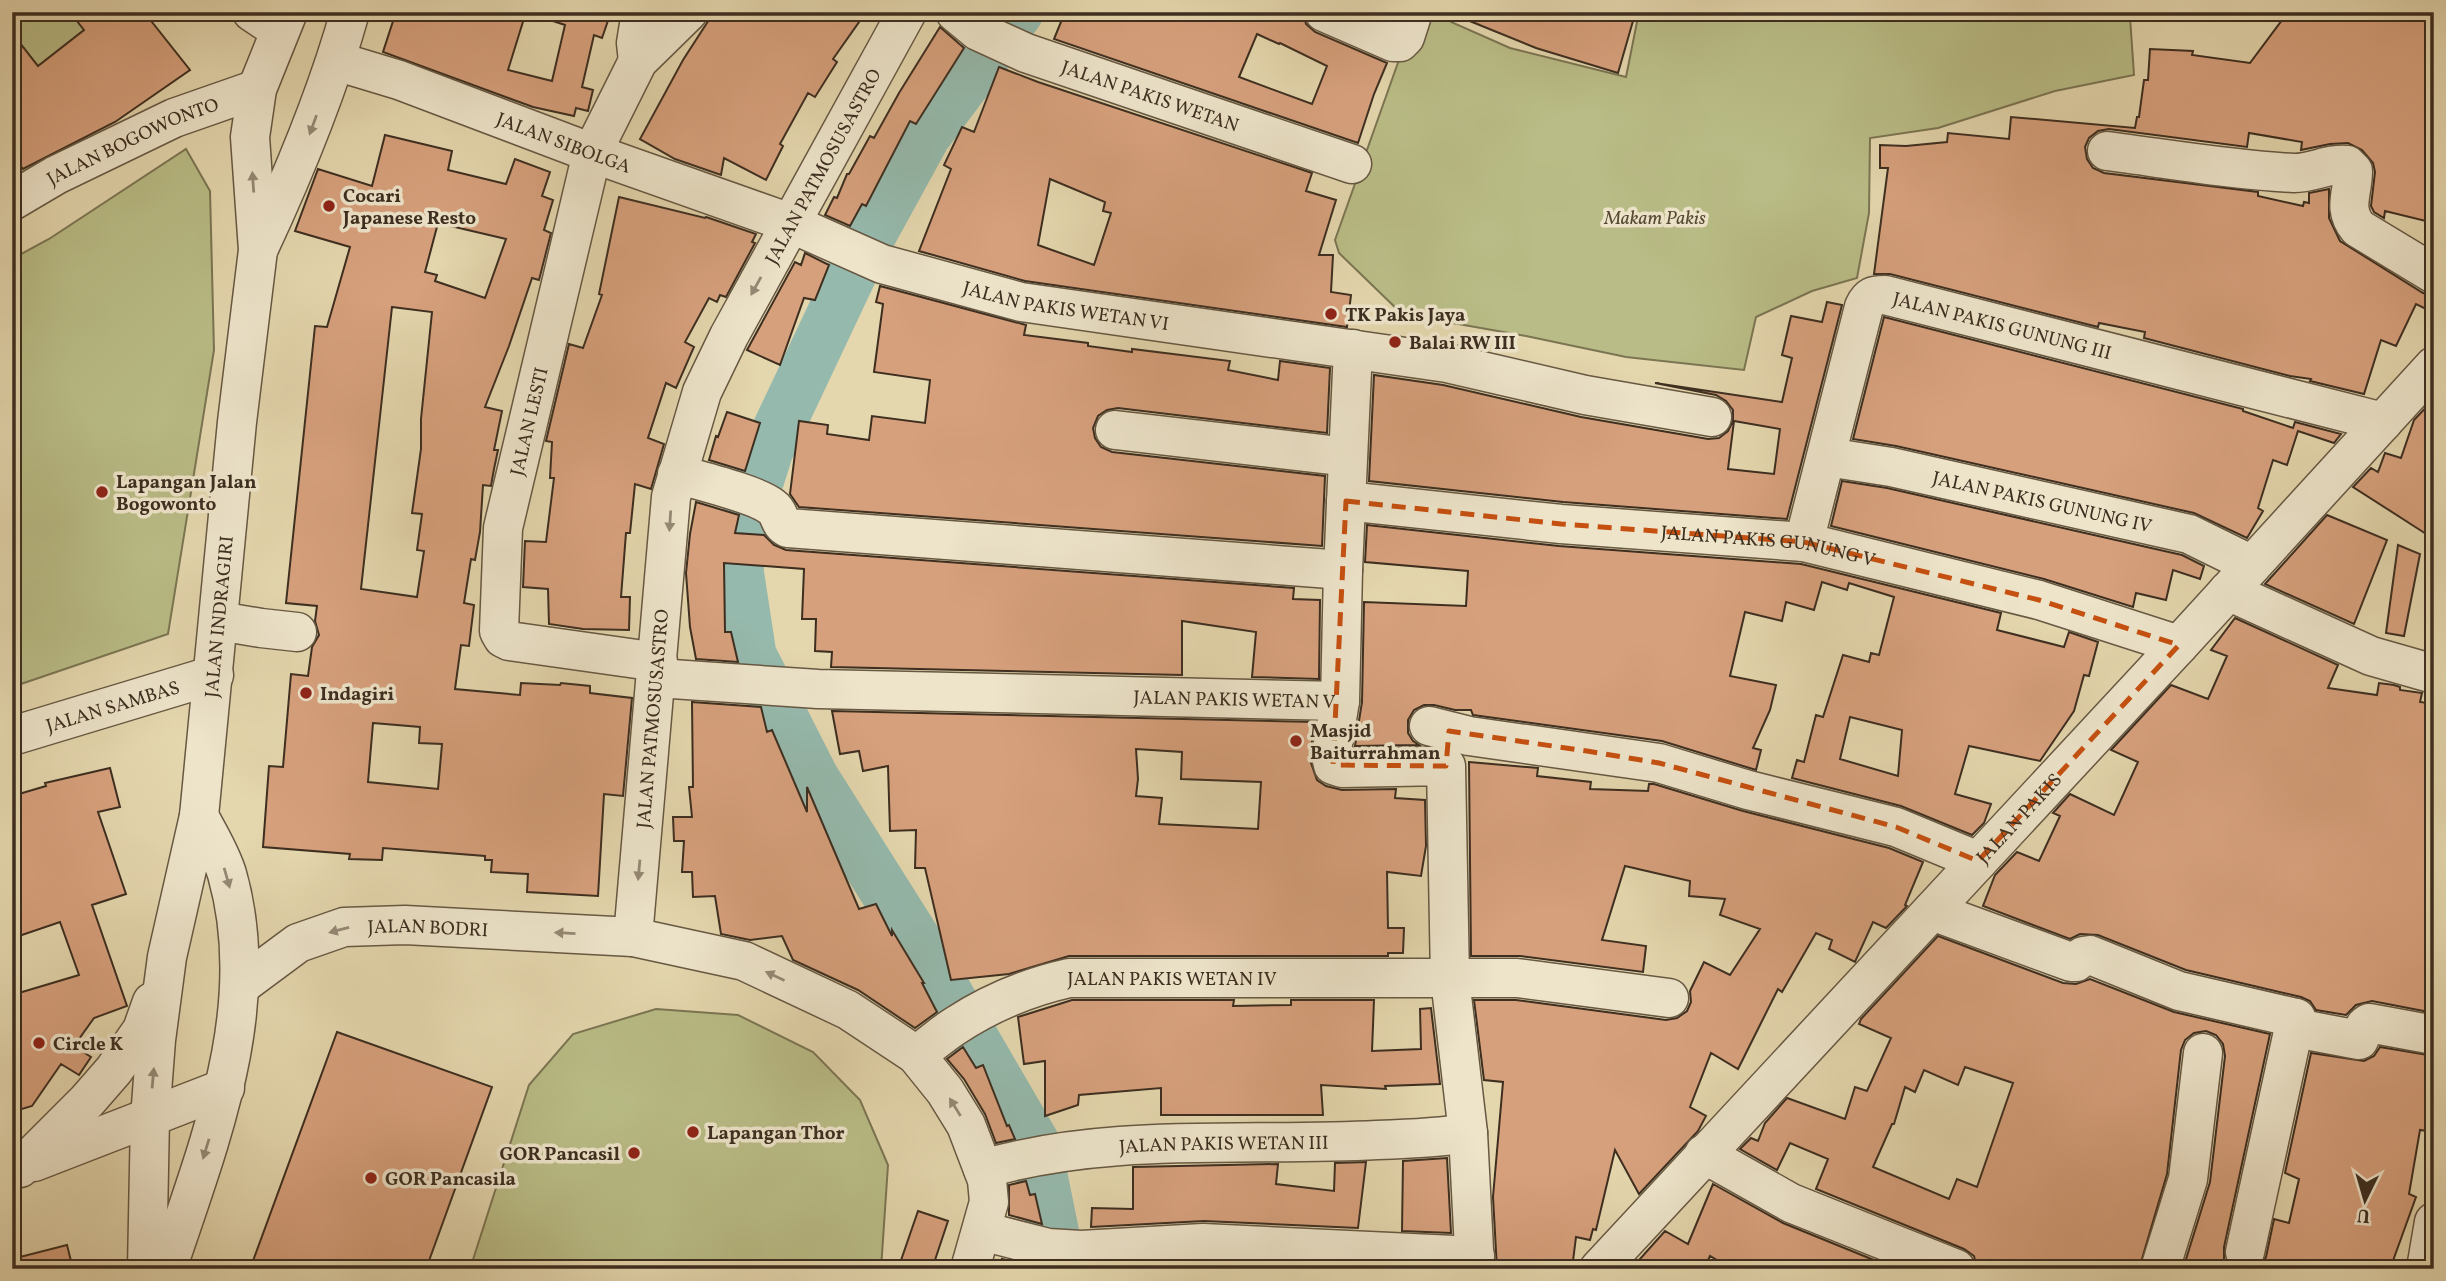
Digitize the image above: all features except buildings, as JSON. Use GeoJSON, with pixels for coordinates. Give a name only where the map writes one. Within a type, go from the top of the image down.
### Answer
{"type":"FeatureCollection","features":[{"type":"Feature","properties":{"kind":"street","name":"JALAN INDRAGIRI"},"geometry":{"type":"LineString","coordinates":[[258,250],[304,148],[336,61],[350,12]]}},
{"type":"Feature","properties":{"kind":"street","name":"JALAN LESTI"},"geometry":{"type":"LineString","coordinates":[[638,61],[636,43],[642,12]]}},
{"type":"Feature","properties":{"kind":"street","name":"JALAN LESTI"},"geometry":{"type":"LineString","coordinates":[[657,670],[503,638],[499,631],[503,528],[592,153],[638,61],[688,12]]}},
{"type":"Feature","properties":{"kind":"street","name":"JALAN PATMOSUSASTRO"},"geometry":{"type":"LineString","coordinates":[[634,937],[671,497],[677,474],[702,392],[729,336],[907,12]]}},
{"type":"Feature","properties":{"kind":"street"},"geometry":{"type":"LineString","coordinates":[[1324,12],[1393,42],[1400,42],[1405,37],[1413,12]]}},
{"type":"Feature","properties":{"kind":"street","name":"JALAN INDRAGIRI"},"geometry":{"type":"LineString","coordinates":[[147,1269],[150,1118],[167,957],[200,816],[237,422],[258,250],[250,137],[257,89],[273,18]]}},
{"type":"Feature","properties":{"kind":"street","name":"JALAN PAKIS WETAN"},"geometry":{"type":"LineString","coordinates":[[967,22],[1026,53],[1352,164]]}},
{"type":"Feature","properties":{"kind":"street","name":"JALAN SIBOLGA"},"geometry":{"type":"LineString","coordinates":[[336,61],[399,80],[592,153],[790,223]]}},
{"type":"Feature","properties":{"kind":"street","name":"JALAN BOGOWONTO"},"geometry":{"type":"LineString","coordinates":[[12,201],[56,175],[174,118],[257,89]]}},
{"type":"Feature","properties":{"kind":"street"},"geometry":{"type":"LineString","coordinates":[[2107,151],[2298,173],[2339,164],[2347,165],[2353,171],[2348,205],[2350,218],[2358,228],[2434,274]]}},
{"type":"Feature","properties":{"kind":"street","name":"JALAN PAKIS WETAN VI"},"geometry":{"type":"LineString","coordinates":[[790,223],[882,264],[1021,302],[1447,363],[1585,395],[1712,418]]}},
{"type":"Feature","properties":{"kind":"street","name":"JALAN PAKIS GUNUNG III"},"geometry":{"type":"LineString","coordinates":[[1804,542],[1864,307],[1868,298],[1874,295],[1898,298],[2383,422]]}},
{"type":"Feature","properties":{"kind":"street"},"geometry":{"type":"LineString","coordinates":[[1339,701],[1353,349]]}},
{"type":"Feature","properties":{"kind":"street","name":"JALAN PAKIS"},"geometry":{"type":"LineString","coordinates":[[1599,1269],[2179,645],[2434,366]]}},
{"type":"Feature","properties":{"kind":"street"},"geometry":{"type":"LineString","coordinates":[[1115,429],[1348,457]]}},
{"type":"Feature","properties":{"kind":"street","name":"JALAN PAKIS GUNUNG IV"},"geometry":{"type":"LineString","coordinates":[[1827,457],[1891,467],[2189,534],[2240,578],[2371,656],[2434,674]]}},
{"type":"Feature","properties":{"kind":"street"},"geometry":{"type":"LineString","coordinates":[[677,474],[759,500],[776,510],[783,527],[788,528],[1343,570]]}},
{"type":"Feature","properties":{"kind":"street","name":"JALAN PAKIS GUNUNG V"},"geometry":{"type":"LineString","coordinates":[[1346,501],[1561,524],[1804,542],[2039,600],[2179,645]]}},
{"type":"Feature","properties":{"kind":"street"},"geometry":{"type":"LineString","coordinates":[[219,621],[297,632]]}},
{"type":"Feature","properties":{"kind":"street","name":"JALAN PAKIS WETAN V"},"geometry":{"type":"LineString","coordinates":[[657,670],[730,682],[787,687],[1339,701],[1331,756],[1333,765],[1342,768],[1441,741]]}},
{"type":"Feature","properties":{"kind":"street","name":"JALAN SAMBAS"},"geometry":{"type":"LineString","coordinates":[[12,737],[214,675]]}},
{"type":"Feature","properties":{"kind":"street"},"geometry":{"type":"LineString","coordinates":[[982,1230],[1064,1249],[1203,1243],[1475,1262],[1468,1133],[1450,979],[1441,741],[1659,763],[1748,790],[1896,827],[1978,861]]}},
{"type":"Feature","properties":{"kind":"street"},"geometry":{"type":"LineString","coordinates":[[167,1269],[225,1088],[235,1037],[240,986],[239,927],[226,871],[200,816]]}},
{"type":"Feature","properties":{"kind":"street"},"geometry":{"type":"LineString","coordinates":[[1932,911],[2071,962],[2090,955],[2179,991],[2296,1018]]}},
{"type":"Feature","properties":{"kind":"street","name":"JALAN BODRI"},"geometry":{"type":"LineString","coordinates":[[240,986],[298,943],[344,927],[405,925],[634,937]]}},
{"type":"Feature","properties":{"kind":"street"},"geometry":{"type":"LineString","coordinates":[[634,937],[744,961],[848,1010],[916,1055],[945,1091],[966,1125],[983,1169],[989,1202],[970,1269]]}},
{"type":"Feature","properties":{"kind":"street"},"geometry":{"type":"LineString","coordinates":[[16,1169],[87,1101],[114,1070],[142,1030],[167,957]]}},
{"type":"Feature","properties":{"kind":"street","name":"JALAN PAKIS WETAN IV"},"geometry":{"type":"LineString","coordinates":[[916,1055],[954,1027],[995,1004],[1034,986],[1069,978],[1517,978],[1669,998]]}},
{"type":"Feature","properties":{"kind":"street"},"geometry":{"type":"LineString","coordinates":[[2296,1018],[2301,1028],[2306,1030],[2356,1040],[2361,1039],[2365,1026],[2369,1023],[2434,1035]]}},
{"type":"Feature","properties":{"kind":"street"},"geometry":{"type":"LineString","coordinates":[[2245,1252],[2296,1018]]}},
{"type":"Feature","properties":{"kind":"street"},"geometry":{"type":"LineString","coordinates":[[2160,1269],[2188,1179],[2203,1053]]}},
{"type":"Feature","properties":{"kind":"street"},"geometry":{"type":"LineString","coordinates":[[16,1169],[225,1088]]}},
{"type":"Feature","properties":{"kind":"street","name":"JALAN PAKIS WETAN III"},"geometry":{"type":"LineString","coordinates":[[983,1169],[1045,1155],[1120,1144],[1331,1143],[1445,1137],[1468,1133]]}},
{"type":"Feature","properties":{"kind":"street"},"geometry":{"type":"LineString","coordinates":[[1704,1154],[1791,1203],[1956,1269]]}},
{"type":"Feature","properties":{"kind":"street"},"geometry":{"type":"LineString","coordinates":[[2426,1269],[2434,1222]]}},
{"type":"Feature","properties":{"kind":"highlighted area"},"geometry":{"type":"Polygon","coordinates":[[[1346,501],[1561,524],[1804,542],[2039,600],[2179,645],[1978,861],[1896,827],[1659,763],[1587,751],[1449,731],[1446,766],[1333,765],[1346,501]]]}},
{"type":"Feature","properties":{"kind":"green space"},"geometry":{"type":"Polygon","coordinates":[[[12,12],[70,12],[84,30],[38,66],[12,33],[12,12]]]}},
{"type":"Feature","properties":{"kind":"green space","name":"Makam Pakis"},"geometry":{"type":"Polygon","coordinates":[[[1416,12],[1452,12],[1451,22],[1510,48],[1626,77],[1637,22],[1636,12],[2136,12],[2130,17],[2134,75],[2055,91],[1938,128],[1870,138],[1869,213],[1857,278],[1812,291],[1756,317],[1744,370],[1626,357],[1402,314],[1339,253],[1335,240],[1416,12]]]}},
{"type":"Feature","properties":{"kind":"green space","name":"Lapangan Jalan Bogowonto"},"geometry":{"type":"Polygon","coordinates":[[[186,149],[210,191],[214,350],[168,634],[12,687],[12,259],[49,239],[186,149]]]}},
{"type":"Feature","properties":{"kind":"green space","name":"Lapangan Thor"},"geometry":{"type":"Polygon","coordinates":[[[656,1009],[738,1015],[813,1052],[860,1100],[888,1165],[881,1269],[470,1269],[529,1085],[573,1034],[656,1009]]]}},
{"type":"Feature","properties":{"kind":"waterway"},"geometry":{"type":"LineString","coordinates":[[1018,12],[925,136],[862,251],[768,450],[746,520],[738,570],[751,655],[813,777],[919,945],[1036,1146],[1061,1269]]}},
{"type":"Feature","properties":{"kind":"place","name":"Cocari Japanese Resto"},"geometry":{"type":"Point","coordinates":[329,206]}},
{"type":"Feature","properties":{"kind":"place","name":"TK Pakis Jaya"},"geometry":{"type":"Point","coordinates":[1331,314]}},
{"type":"Feature","properties":{"kind":"place","name":"Balai RW III"},"geometry":{"type":"Point","coordinates":[1395,342]}},
{"type":"Feature","properties":{"kind":"place","name":"Lapangan Jalan Bogowonto"},"geometry":{"type":"Point","coordinates":[102,492]}},
{"type":"Feature","properties":{"kind":"place","name":"Indagiri"},"geometry":{"type":"Point","coordinates":[306,693]}},
{"type":"Feature","properties":{"kind":"place","name":"Masjid Baiturrahman"},"geometry":{"type":"Point","coordinates":[1296,741]}},
{"type":"Feature","properties":{"kind":"place","name":"Circle K"},"geometry":{"type":"Point","coordinates":[39,1043]}},
{"type":"Feature","properties":{"kind":"place","name":"Lapangan Thor"},"geometry":{"type":"Point","coordinates":[693,1132]}},
{"type":"Feature","properties":{"kind":"place","name":"GOR Pancasil"},"geometry":{"type":"Point","coordinates":[634,1153]}},
{"type":"Feature","properties":{"kind":"place","name":"GOR Pancasila"},"geometry":{"type":"Point","coordinates":[371,1178]}}]}
